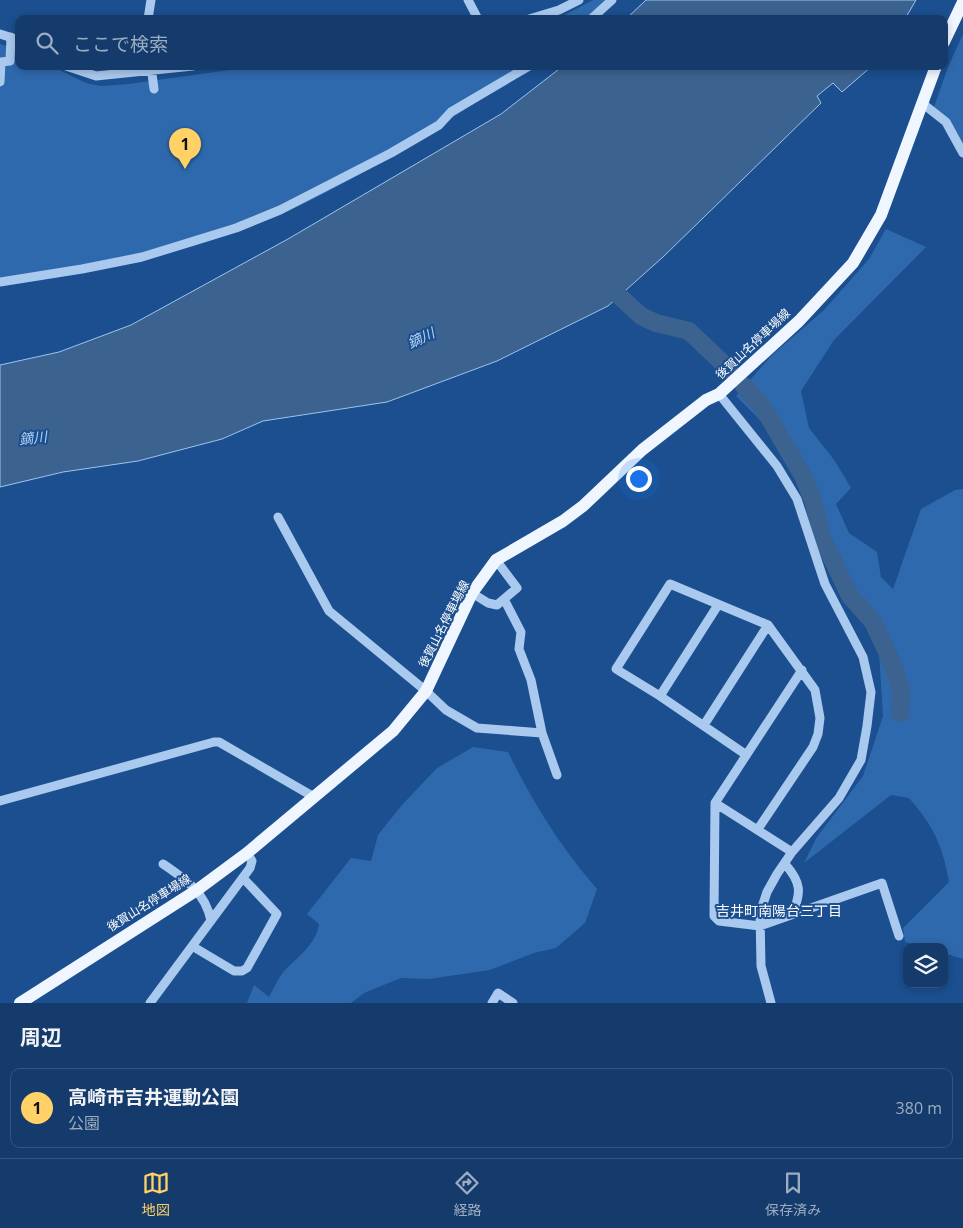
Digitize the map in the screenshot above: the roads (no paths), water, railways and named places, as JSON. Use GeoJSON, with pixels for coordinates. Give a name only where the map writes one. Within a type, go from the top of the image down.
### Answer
{"type":"FeatureCollection","features":[{"type":"Feature","properties":{"kind":"main road"},"geometry":{"type":"LineString","coordinates":[[948,34],[963,2]]}},
{"type":"Feature","properties":{"kind":"main road","name":"後賀山名停車場線"},"geometry":{"type":"LineString","coordinates":[[20,1003],[197,890],[247,853],[392,731],[426,691],[472,594],[496,560],[570,516],[642,450],[706,400],[719,394],[799,321],[853,263],[881,215],[934,70]]}},
{"type":"Feature","properties":{"kind":"street"},"geometry":{"type":"LineString","coordinates":[[149,15],[151,0]]}},
{"type":"Feature","properties":{"kind":"street"},"geometry":{"type":"LineString","coordinates":[[468,0],[476,15]]}},
{"type":"Feature","properties":{"kind":"street"},"geometry":{"type":"LineString","coordinates":[[542,15],[559,10],[579,0]]}},
{"type":"Feature","properties":{"kind":"street"},"geometry":{"type":"LineString","coordinates":[[595,15],[612,0]]}},
{"type":"Feature","properties":{"kind":"street"},"geometry":{"type":"LineString","coordinates":[[0,34],[15,38],[10,61],[1,62],[0,82]]}},
{"type":"Feature","properties":{"kind":"street"},"geometry":{"type":"LineString","coordinates":[[78,70],[96,76],[144,70]]}},
{"type":"Feature","properties":{"kind":"street"},"geometry":{"type":"LineString","coordinates":[[152,70],[154,89]]}},
{"type":"Feature","properties":{"kind":"street"},"geometry":{"type":"LineString","coordinates":[[0,282],[142,257],[236,228],[280,210],[392,154],[440,125],[451,112],[522,70]]}},
{"type":"Feature","properties":{"kind":"street"},"geometry":{"type":"LineString","coordinates":[[922,103],[946,122],[963,153]]}},
{"type":"Feature","properties":{"kind":"street"},"geometry":{"type":"LineString","coordinates":[[719,394],[777,466],[797,499],[825,584],[863,657],[871,692],[861,760],[839,798],[792,852],[784,864],[767,892],[760,913],[761,966],[771,1003]]}},
{"type":"Feature","properties":{"kind":"street"},"geometry":{"type":"LineString","coordinates":[[278,517],[330,612],[426,691],[446,710],[477,728],[542,733]]}},
{"type":"Feature","properties":{"kind":"street"},"geometry":{"type":"LineString","coordinates":[[472,594],[488,603],[498,605],[517,588],[496,560]]}},
{"type":"Feature","properties":{"kind":"street"},"geometry":{"type":"LineString","coordinates":[[745,754],[660,696],[616,669],[670,584],[768,625],[802,670],[819,700],[820,718],[818,734],[813,747],[758,829]]}},
{"type":"Feature","properties":{"kind":"street"},"geometry":{"type":"LineString","coordinates":[[504,599],[521,632],[520,649],[531,680],[542,733],[557,775]]}},
{"type":"Feature","properties":{"kind":"street"},"geometry":{"type":"LineString","coordinates":[[660,696],[718,605]]}},
{"type":"Feature","properties":{"kind":"street"},"geometry":{"type":"LineString","coordinates":[[704,725],[768,625]]}},
{"type":"Feature","properties":{"kind":"street"},"geometry":{"type":"LineString","coordinates":[[802,670],[745,754],[715,803],[714,916],[719,921],[760,926],[882,883],[899,936]]}},
{"type":"Feature","properties":{"kind":"street"},"geometry":{"type":"LineString","coordinates":[[0,801],[214,742],[219,742],[314,797]]}},
{"type":"Feature","properties":{"kind":"street"},"geometry":{"type":"LineString","coordinates":[[715,803],[792,852]]}},
{"type":"Feature","properties":{"kind":"street"},"geometry":{"type":"LineString","coordinates":[[150,1003],[250,868],[252,861],[247,853]]}},
{"type":"Feature","properties":{"kind":"street"},"geometry":{"type":"LineString","coordinates":[[163,864],[197,890],[209,910],[211,921]]}},
{"type":"Feature","properties":{"kind":"street"},"geometry":{"type":"LineString","coordinates":[[784,864],[793,873],[799,888],[799,899],[792,914]]}},
{"type":"Feature","properties":{"kind":"street"},"geometry":{"type":"LineString","coordinates":[[192,946],[234,971],[242,971],[247,968],[277,914],[243,878]]}},
{"type":"Feature","properties":{"kind":"street"},"geometry":{"type":"LineString","coordinates":[[492,1003],[498,993],[513,1003]]}},
{"type":"Feature","properties":{"kind":"water"},"geometry":{"type":"Polygon","coordinates":[[[646,0],[916,0],[907,15],[630,15],[646,0]]]}},
{"type":"Feature","properties":{"kind":"water","name":"鏑川"},"geometry":{"type":"Polygon","coordinates":[[[558,70],[867,70],[842,92],[833,83],[817,96],[821,103],[663,257],[608,306],[497,361],[387,402],[263,421],[222,439],[138,461],[63,472],[0,487],[0,365],[59,352],[131,325],[288,239],[501,114],[558,70]]]}},
{"type":"Feature","properties":{"kind":"waterway"},"geometry":{"type":"LineString","coordinates":[[603,281],[641,316],[656,323],[689,331],[730,370]]}},
{"type":"Feature","properties":{"kind":"waterway"},"geometry":{"type":"LineString","coordinates":[[744,386],[764,409],[803,476],[813,500],[822,538],[850,596],[873,622],[893,665],[901,690],[900,713]]}},
{"type":"Feature","properties":{"kind":"place","name":"高崎市吉井運動公園"},"geometry":{"type":"Point","coordinates":[185,169]}},
{"type":"Feature","properties":{"kind":"district","name":"吉井町南陽台三丁目"},"geometry":{"type":"Point","coordinates":[779,911]}}]}
